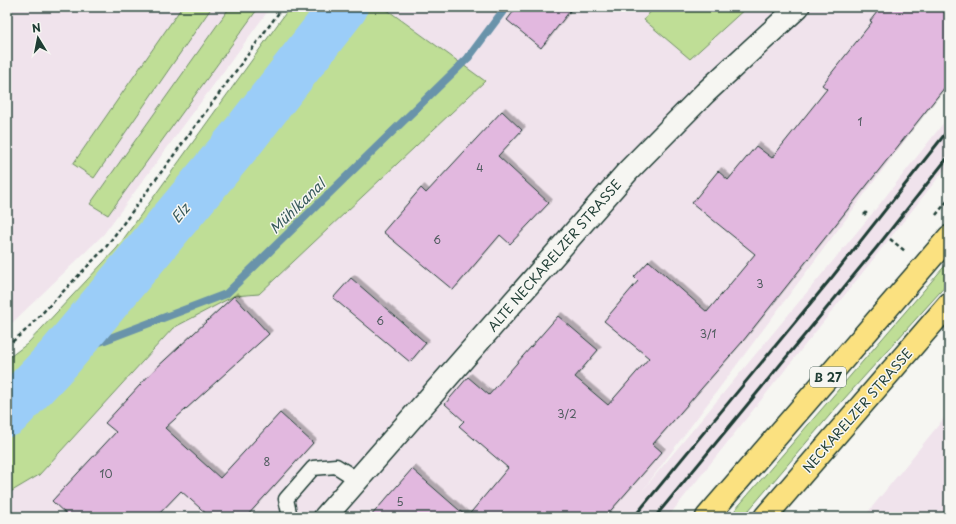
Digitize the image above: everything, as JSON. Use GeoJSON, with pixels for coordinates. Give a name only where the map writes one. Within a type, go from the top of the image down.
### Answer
{"type":"FeatureCollection","features":[{"type":"Feature","properties":{"kind":"main road","name":"B 27"},"geometry":{"type":"LineString","coordinates":[[707,517],[949,237]]}},
{"type":"Feature","properties":{"kind":"main road","name":"NECKARELZER STRASSE"},"geometry":{"type":"LineString","coordinates":[[765,517],[949,304]]}},
{"type":"Feature","properties":{"kind":"street","name":"ALTE NECKARELZER STRASSE"},"geometry":{"type":"LineString","coordinates":[[325,517],[629,170],[705,93],[798,7]]}},
{"type":"Feature","properties":{"kind":"lane"},"geometry":{"type":"LineString","coordinates":[[290,517],[286,499],[313,468],[336,466],[358,480]]}},
{"type":"Feature","properties":{"kind":"path"},"geometry":{"type":"LineString","coordinates":[[7,346],[25,331],[106,246],[283,7]]}},
{"type":"Feature","properties":{"kind":"path"},"geometry":{"type":"LineString","coordinates":[[864,215],[867,212]]}},
{"type":"Feature","properties":{"kind":"path"},"geometry":{"type":"LineString","coordinates":[[890,239],[906,252]]}},
{"type":"Feature","properties":{"kind":"shaded area"},"geometry":{"type":"Polygon","coordinates":[[[7,7],[271,7],[103,235],[12,323],[7,325],[7,7]]]}},
{"type":"Feature","properties":{"kind":"shaded area"},"geometry":{"type":"Polygon","coordinates":[[[949,7],[941,92],[643,490],[871,215],[949,116],[949,164],[668,517],[7,517],[7,494],[39,475],[173,328],[234,296],[259,294],[484,81],[386,8],[949,7]]]}},
{"type":"Feature","properties":{"kind":"shaded area"},"geometry":{"type":"Polygon","coordinates":[[[949,412],[949,517],[864,517],[949,412]]]}},
{"type":"Feature","properties":{"kind":"green space"},"geometry":{"type":"Polygon","coordinates":[[[182,7],[212,7],[94,178],[73,164],[182,7]]]}},
{"type":"Feature","properties":{"kind":"green space"},"geometry":{"type":"Polygon","coordinates":[[[230,7],[259,7],[108,215],[90,204],[230,7]]]}},
{"type":"Feature","properties":{"kind":"green space"},"geometry":{"type":"Polygon","coordinates":[[[290,7],[387,7],[386,9],[485,81],[259,294],[234,296],[173,328],[39,475],[7,494],[7,359],[27,344],[117,248],[290,7]]]}},
{"type":"Feature","properties":{"kind":"green space"},"geometry":{"type":"Polygon","coordinates":[[[654,7],[747,7],[690,59],[644,20],[654,7]]]}},
{"type":"Feature","properties":{"kind":"green space"},"geometry":{"type":"Polygon","coordinates":[[[949,261],[949,282],[835,409],[743,517],[729,517],[949,261]]]}},
{"type":"Feature","properties":{"kind":"building"},"geometry":{"type":"Polygon","coordinates":[[[517,7],[573,7],[541,48],[507,20],[517,7]]]}},
{"type":"Feature","properties":{"kind":"building"},"geometry":{"type":"Polygon","coordinates":[[[881,7],[949,7],[949,82],[743,341],[653,444],[662,452],[605,517],[467,517],[508,468],[459,426],[464,421],[445,404],[468,377],[489,395],[558,316],[598,350],[575,377],[608,405],[649,358],[604,321],[638,281],[634,277],[649,261],[707,312],[755,254],[692,203],[718,171],[728,180],[756,146],[772,158],[827,89],[822,85],[872,22],[870,21],[881,7]]]}},
{"type":"Feature","properties":{"kind":"building"},"geometry":{"type":"Polygon","coordinates":[[[502,111],[522,130],[498,156],[549,203],[510,244],[500,235],[453,290],[383,232],[421,188],[426,193],[502,111]]]}},
{"type":"Feature","properties":{"kind":"building"},"geometry":{"type":"Polygon","coordinates":[[[351,278],[426,343],[410,362],[333,298],[351,278]]]}},
{"type":"Feature","properties":{"kind":"building"},"geometry":{"type":"Polygon","coordinates":[[[234,296],[269,334],[165,428],[220,478],[280,413],[313,443],[246,517],[210,517],[181,491],[156,517],[69,517],[52,501],[116,432],[105,423],[152,372],[234,296]]]}},
{"type":"Feature","properties":{"kind":"building"},"geometry":{"type":"Polygon","coordinates":[[[412,469],[467,517],[370,517],[412,469]]]}},
{"type":"Feature","properties":{"kind":"waterway","name":"Elz"},"geometry":{"type":"LineString","coordinates":[[7,413],[60,357],[242,138],[344,7]]}},
{"type":"Feature","properties":{"kind":"waterway","name":"Mühlkanal"},"geometry":{"type":"LineString","coordinates":[[60,357],[226,294],[468,58],[506,7]]}},
{"type":"Feature","properties":{"kind":"railway"},"geometry":{"type":"LineString","coordinates":[[634,517],[833,276],[949,129]]}},
{"type":"Feature","properties":{"kind":"railway"},"geometry":{"type":"LineString","coordinates":[[655,517],[877,247],[949,156]]}}]}
